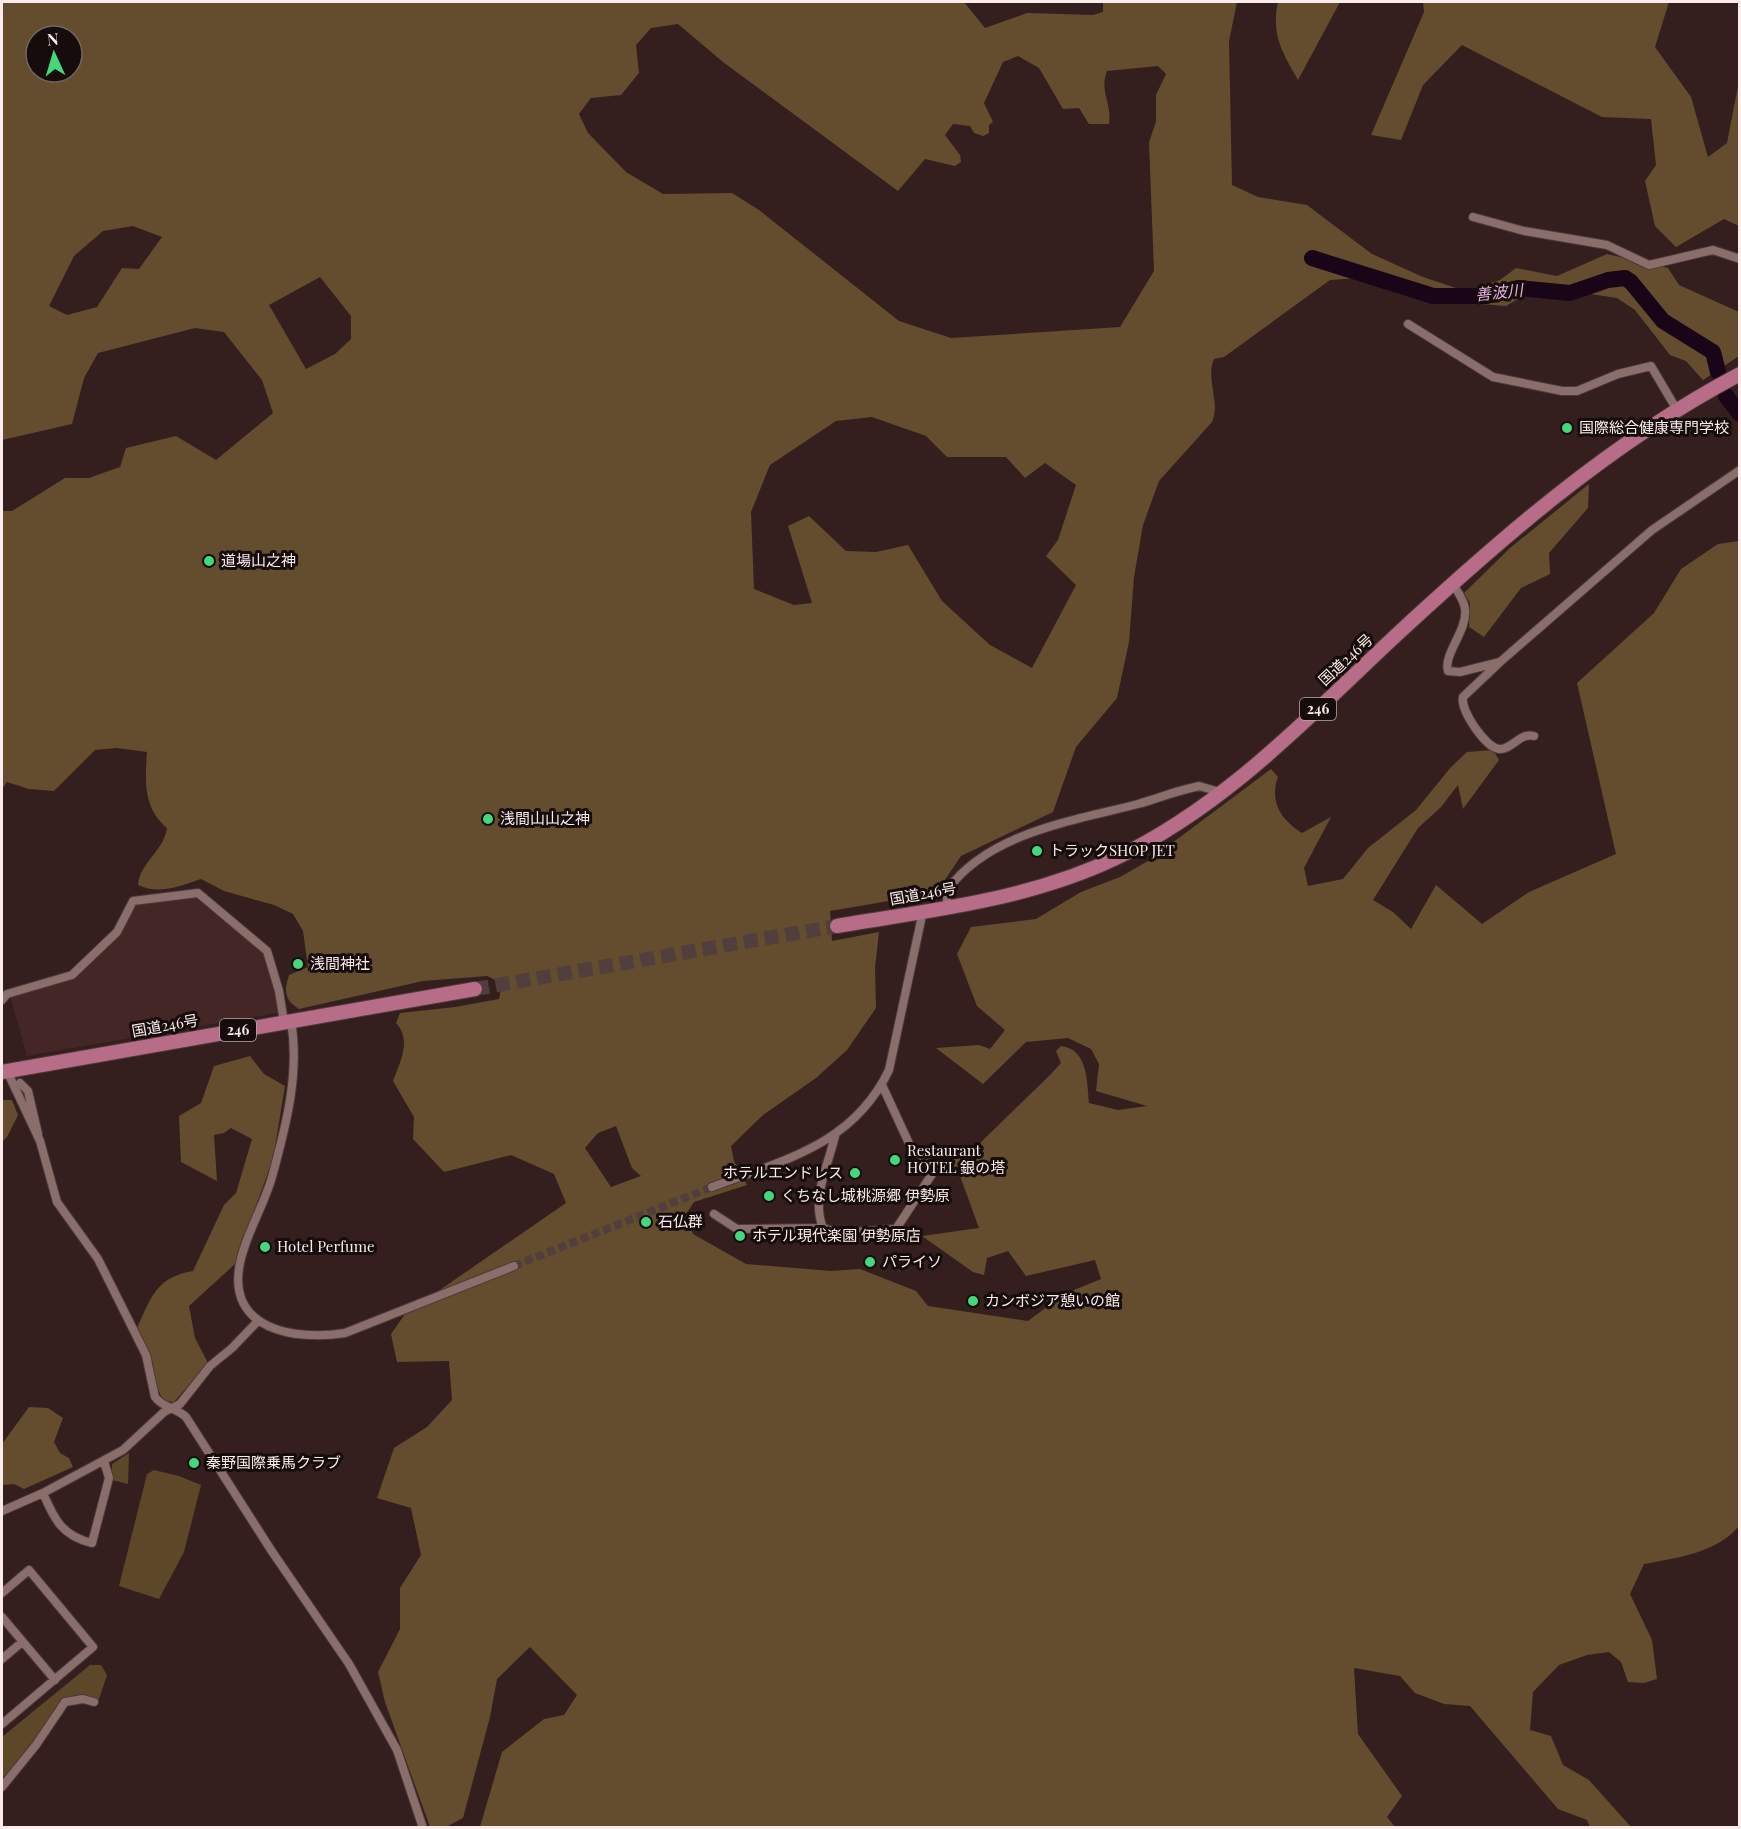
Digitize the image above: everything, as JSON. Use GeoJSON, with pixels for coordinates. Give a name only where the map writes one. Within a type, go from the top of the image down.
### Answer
{"type":"FeatureCollection","features":[{"type":"Feature","properties":{"kind":"highway","name":"国道246号"},"geometry":{"type":"LineString","coordinates":[[837,926],[947,907],[1036,888],[1074,876],[1116,858],[1170,830],[1223,793],[1452,583],[1549,500],[1641,433],[1740,374]]}},
{"type":"Feature","properties":{"kind":"highway","name":"国道246号"},"geometry":{"type":"LineString","coordinates":[[4,1071],[475,989]]}},
{"type":"Feature","properties":{"kind":"street"},"geometry":{"type":"LineString","coordinates":[[1473,217],[1524,231],[1607,245],[1649,265],[1713,250],[1740,259]]}},
{"type":"Feature","properties":{"kind":"street"},"geometry":{"type":"LineString","coordinates":[[1408,324],[1493,377],[1562,391],[1577,391],[1618,374],[1651,366],[1677,410]]}},
{"type":"Feature","properties":{"kind":"street"},"geometry":{"type":"LineString","coordinates":[[1534,736],[1524,736],[1505,748],[1494,747],[1464,711],[1463,697],[1652,530],[1740,470]]}},
{"type":"Feature","properties":{"kind":"street"},"geometry":{"type":"LineString","coordinates":[[1452,583],[1466,610],[1463,627],[1447,664],[1448,671],[1461,672],[1500,662]]}},
{"type":"Feature","properties":{"kind":"street"},"geometry":{"type":"LineString","coordinates":[[947,907],[947,890],[966,872],[984,856],[1030,833],[1199,786],[1223,793]]}},
{"type":"Feature","properties":{"kind":"street"},"geometry":{"type":"LineString","coordinates":[[2,1000],[7,994],[72,975],[117,932],[133,902],[198,893],[267,951],[288,1021],[296,1061],[271,1180],[240,1260],[238,1272],[243,1305],[258,1321],[294,1333],[322,1335],[345,1333],[514,1266]]}},
{"type":"Feature","properties":{"kind":"street"},"geometry":{"type":"LineString","coordinates":[[712,1187],[797,1155],[835,1136],[858,1116],[882,1085],[894,1052],[923,911]]}},
{"type":"Feature","properties":{"kind":"street"},"geometry":{"type":"LineString","coordinates":[[4,1071],[38,1137],[57,1202],[98,1259],[146,1355],[155,1397],[159,1403],[186,1417],[271,1550],[349,1665],[397,1750],[423,1827]]}},
{"type":"Feature","properties":{"kind":"street"},"geometry":{"type":"LineString","coordinates":[[20,1083],[28,1091],[38,1124],[38,1137]]}},
{"type":"Feature","properties":{"kind":"street"},"geometry":{"type":"LineString","coordinates":[[714,1214],[737,1229],[822,1228],[841,1233],[896,1229],[936,1168],[913,1152],[882,1085]]}},
{"type":"Feature","properties":{"kind":"street"},"geometry":{"type":"LineString","coordinates":[[822,1228],[819,1197],[835,1136]]}},
{"type":"Feature","properties":{"kind":"street"},"geometry":{"type":"LineString","coordinates":[[2,1511],[43,1493],[123,1450],[171,1408],[180,1404],[210,1366],[232,1348],[258,1321]]}},
{"type":"Feature","properties":{"kind":"street"},"geometry":{"type":"LineString","coordinates":[[43,1493],[55,1521],[78,1539],[92,1543],[109,1478],[104,1461]]}},
{"type":"Feature","properties":{"kind":"street"},"geometry":{"type":"LineString","coordinates":[[2,1593],[29,1570],[93,1647],[2,1724]]}},
{"type":"Feature","properties":{"kind":"street"},"geometry":{"type":"LineString","coordinates":[[2,1617],[55,1680]]}},
{"type":"Feature","properties":{"kind":"street"},"geometry":{"type":"LineString","coordinates":[[2,1659],[22,1642]]}},
{"type":"Feature","properties":{"kind":"street"},"geometry":{"type":"LineString","coordinates":[[2,1787],[36,1745],[65,1702],[83,1699],[94,1702]]}},
{"type":"Feature","properties":{"kind":"shaded area"},"geometry":{"type":"Polygon","coordinates":[[[2,2],[964,2],[985,28],[1027,13],[1093,15],[1103,12],[1103,2],[1237,2],[1229,41],[1232,185],[1258,197],[1307,205],[1372,254],[1423,277],[1465,291],[1500,280],[1516,268],[1557,276],[1607,254],[1668,268],[1679,285],[1739,312],[1739,356],[1703,380],[1686,361],[1670,355],[1635,310],[1617,298],[1591,294],[1559,298],[1523,296],[1506,306],[1469,303],[1360,278],[1330,280],[1224,357],[1214,359],[1211,374],[1215,406],[1212,422],[1159,481],[1143,525],[1134,577],[1129,642],[1117,698],[1076,747],[1053,812],[961,856],[936,893],[830,911],[832,941],[879,932],[875,968],[876,1008],[847,1050],[816,1078],[763,1115],[731,1146],[734,1161],[747,1185],[694,1202],[686,1214],[693,1234],[746,1264],[831,1271],[860,1269],[916,1291],[928,1306],[1028,1321],[1064,1294],[1101,1279],[1095,1260],[1026,1276],[1008,1251],[987,1258],[984,1275],[973,1272],[922,1236],[979,1228],[960,1176],[946,1163],[978,1145],[1050,1075],[1061,1063],[1056,1051],[1061,1046],[1070,1048],[1081,1060],[1086,1077],[1089,1103],[1118,1110],[1147,1106],[1096,1091],[1099,1064],[1091,1049],[1068,1038],[1026,1042],[983,1084],[936,1048],[979,1045],[990,1049],[1005,1030],[977,1006],[957,954],[971,927],[1036,919],[1081,892],[1120,877],[1148,861],[1271,769],[1278,777],[1276,802],[1283,816],[1295,828],[1302,833],[1331,817],[1304,868],[1308,886],[1343,879],[1368,848],[1416,810],[1451,767],[1467,752],[1493,750],[1499,760],[1463,809],[1458,785],[1441,807],[1418,828],[1373,900],[1393,912],[1411,929],[1436,885],[1482,924],[1529,892],[1616,854],[1577,683],[1654,613],[1681,569],[1718,544],[1739,541],[1739,1526],[1730,1535],[1708,1548],[1644,1564],[1630,1594],[1652,1640],[1657,1679],[1644,1683],[1628,1682],[1621,1662],[1609,1652],[1587,1655],[1559,1665],[1533,1692],[1530,1730],[1551,1736],[1563,1765],[1589,1780],[1631,1827],[1590,1827],[1587,1820],[1558,1809],[1470,1706],[1444,1704],[1415,1693],[1400,1676],[1354,1668],[1358,1734],[1402,1796],[1387,1817],[1395,1827],[480,1827],[502,1752],[544,1719],[564,1715],[577,1695],[530,1647],[497,1679],[490,1717],[463,1818],[446,1827],[430,1827],[385,1702],[378,1672],[400,1629],[400,1588],[421,1555],[411,1508],[377,1498],[394,1448],[427,1427],[452,1400],[449,1361],[397,1362],[391,1334],[405,1314],[566,1203],[554,1174],[511,1155],[444,1172],[413,1139],[414,1117],[393,1081],[404,1044],[401,1030],[396,1023],[400,1013],[499,999],[502,983],[487,976],[423,981],[299,1009],[290,1002],[286,990],[289,975],[308,967],[303,931],[293,914],[274,905],[224,891],[201,879],[162,889],[138,885],[143,870],[165,836],[167,828],[153,812],[147,793],[147,752],[117,748],[95,750],[54,791],[29,789],[7,782],[2,789],[2,511],[12,511],[65,478],[89,478],[120,467],[126,448],[176,436],[216,460],[273,413],[262,380],[224,332],[195,328],[98,353],[84,378],[72,424],[2,440],[2,2]],[[678,24],[651,28],[636,45],[639,73],[621,95],[591,98],[579,114],[588,133],[626,172],[663,194],[732,193],[759,210],[899,321],[951,338],[1120,327],[1154,271],[1149,142],[1156,122],[1156,95],[1166,74],[1158,66],[1107,71],[1104,85],[1109,109],[1109,124],[1089,124],[1079,108],[1063,109],[1039,68],[1018,56],[1003,62],[984,103],[993,122],[989,125],[989,133],[983,136],[974,133],[970,126],[953,124],[945,135],[960,155],[961,162],[955,166],[925,159],[898,191],[723,62],[678,24]],[[133,226],[103,231],[74,256],[49,306],[67,315],[97,307],[122,268],[139,269],[162,237],[133,226]],[[320,277],[269,305],[306,369],[335,354],[351,339],[351,316],[320,277]],[[872,417],[836,421],[770,465],[751,512],[754,589],[794,605],[812,603],[788,526],[809,516],[846,551],[876,552],[908,545],[942,601],[990,645],[1032,668],[1076,585],[1046,556],[1058,540],[1076,485],[1045,463],[1025,478],[1006,457],[947,457],[926,436],[872,417]],[[616,1126],[598,1133],[585,1148],[611,1187],[641,1176],[632,1168],[616,1126]]]}},
{"type":"Feature","properties":{"kind":"shaded area"},"geometry":{"type":"Polygon","coordinates":[[[1278,2],[1340,2],[1298,80],[1279,43],[1276,24],[1278,2]]]}},
{"type":"Feature","properties":{"kind":"shaded area"},"geometry":{"type":"Polygon","coordinates":[[[1423,2],[1669,2],[1655,47],[1691,97],[1708,157],[1727,143],[1739,81],[1739,226],[1724,219],[1676,247],[1655,226],[1645,181],[1656,165],[1651,119],[1602,117],[1462,45],[1423,85],[1401,140],[1371,135],[1424,12],[1423,2]]]}},
{"type":"Feature","properties":{"kind":"shaded area"},"geometry":{"type":"Polygon","coordinates":[[[1589,484],[1588,508],[1549,553],[1550,574],[1521,588],[1484,637],[1469,627],[1470,603],[1464,593],[1510,548],[1589,484]]]}},
{"type":"Feature","properties":{"kind":"shaded area"},"geometry":{"type":"Polygon","coordinates":[[[196,897],[264,952],[276,992],[277,1013],[27,1056],[10,996],[74,977],[108,947],[137,905],[196,897]]]}},
{"type":"Feature","properties":{"kind":"shaded area"},"geometry":{"type":"Polygon","coordinates":[[[250,1056],[264,1074],[285,1086],[273,1159],[235,1264],[189,1306],[195,1338],[208,1363],[174,1402],[164,1401],[155,1384],[153,1363],[137,1328],[156,1290],[171,1278],[193,1271],[224,1205],[236,1193],[252,1139],[231,1128],[224,1133],[214,1135],[217,1181],[181,1162],[179,1116],[201,1103],[214,1066],[250,1056]]]}},
{"type":"Feature","properties":{"kind":"shaded area"},"geometry":{"type":"Polygon","coordinates":[[[2,1100],[12,1100],[18,1115],[2,1142],[2,1100]]]}},
{"type":"Feature","properties":{"kind":"shaded area"},"geometry":{"type":"Polygon","coordinates":[[[29,1407],[48,1408],[63,1418],[54,1442],[60,1453],[69,1458],[73,1467],[24,1489],[14,1484],[2,1485],[2,1444],[29,1407]]]}},
{"type":"Feature","properties":{"kind":"shaded area"},"geometry":{"type":"Polygon","coordinates":[[[129,1453],[128,1484],[112,1480],[112,1464],[129,1453]]]}},
{"type":"Feature","properties":{"kind":"shaded area"},"geometry":{"type":"Polygon","coordinates":[[[154,1470],[179,1476],[201,1485],[184,1552],[159,1599],[119,1586],[147,1474],[154,1470]]]}},
{"type":"Feature","properties":{"kind":"shaded area"},"geometry":{"type":"Polygon","coordinates":[[[90,1665],[101,1665],[107,1675],[98,1702],[73,1697],[65,1700],[12,1770],[2,1778],[2,1737],[90,1665]]]}},
{"type":"Feature","properties":{"kind":"waterway","name":"善波川"},"geometry":{"type":"LineString","coordinates":[[1312,258],[1433,296],[1486,296],[1518,288],[1570,293],[1608,280],[1625,278],[1631,282],[1663,321],[1713,352],[1718,372]]}},
{"type":"Feature","properties":{"kind":"waterway","name":"善波川"},"geometry":{"type":"LineString","coordinates":[[1726,396],[1740,414]]}},
{"type":"Feature","properties":{"kind":"tunnel"},"geometry":{"type":"LineString","coordinates":[[475,989],[837,926]]}},
{"type":"Feature","properties":{"kind":"tunnel"},"geometry":{"type":"LineString","coordinates":[[514,1266],[712,1187]]}},
{"type":"Feature","properties":{"kind":"place","name":"国際総合健康専門学校"},"geometry":{"type":"Point","coordinates":[1567,428]}},
{"type":"Feature","properties":{"kind":"place","name":"道場山之神"},"geometry":{"type":"Point","coordinates":[209,561]}},
{"type":"Feature","properties":{"kind":"place","name":"浅間山山之神"},"geometry":{"type":"Point","coordinates":[488,819]}},
{"type":"Feature","properties":{"kind":"place","name":"トラックSHOP JET"},"geometry":{"type":"Point","coordinates":[1037,851]}},
{"type":"Feature","properties":{"kind":"place","name":"浅間神社"},"geometry":{"type":"Point","coordinates":[298,964]}},
{"type":"Feature","properties":{"kind":"place","name":"Restaurant HOTEL 銀の塔"},"geometry":{"type":"Point","coordinates":[895,1160]}},
{"type":"Feature","properties":{"kind":"place","name":"ホテルエンドレス"},"geometry":{"type":"Point","coordinates":[855,1173]}},
{"type":"Feature","properties":{"kind":"place","name":"くちなし城桃源郷 伊勢原"},"geometry":{"type":"Point","coordinates":[769,1196]}},
{"type":"Feature","properties":{"kind":"place","name":"石仏群"},"geometry":{"type":"Point","coordinates":[646,1222]}},
{"type":"Feature","properties":{"kind":"place","name":"ホテル現代楽園 伊勢原店"},"geometry":{"type":"Point","coordinates":[740,1236]}},
{"type":"Feature","properties":{"kind":"place","name":"Hotel Perfume"},"geometry":{"type":"Point","coordinates":[265,1247]}},
{"type":"Feature","properties":{"kind":"place","name":"パライソ"},"geometry":{"type":"Point","coordinates":[870,1262]}},
{"type":"Feature","properties":{"kind":"place","name":"カンボジア憩いの館"},"geometry":{"type":"Point","coordinates":[973,1301]}},
{"type":"Feature","properties":{"kind":"place","name":"秦野国際乗馬クラブ"},"geometry":{"type":"Point","coordinates":[194,1463]}}]}
